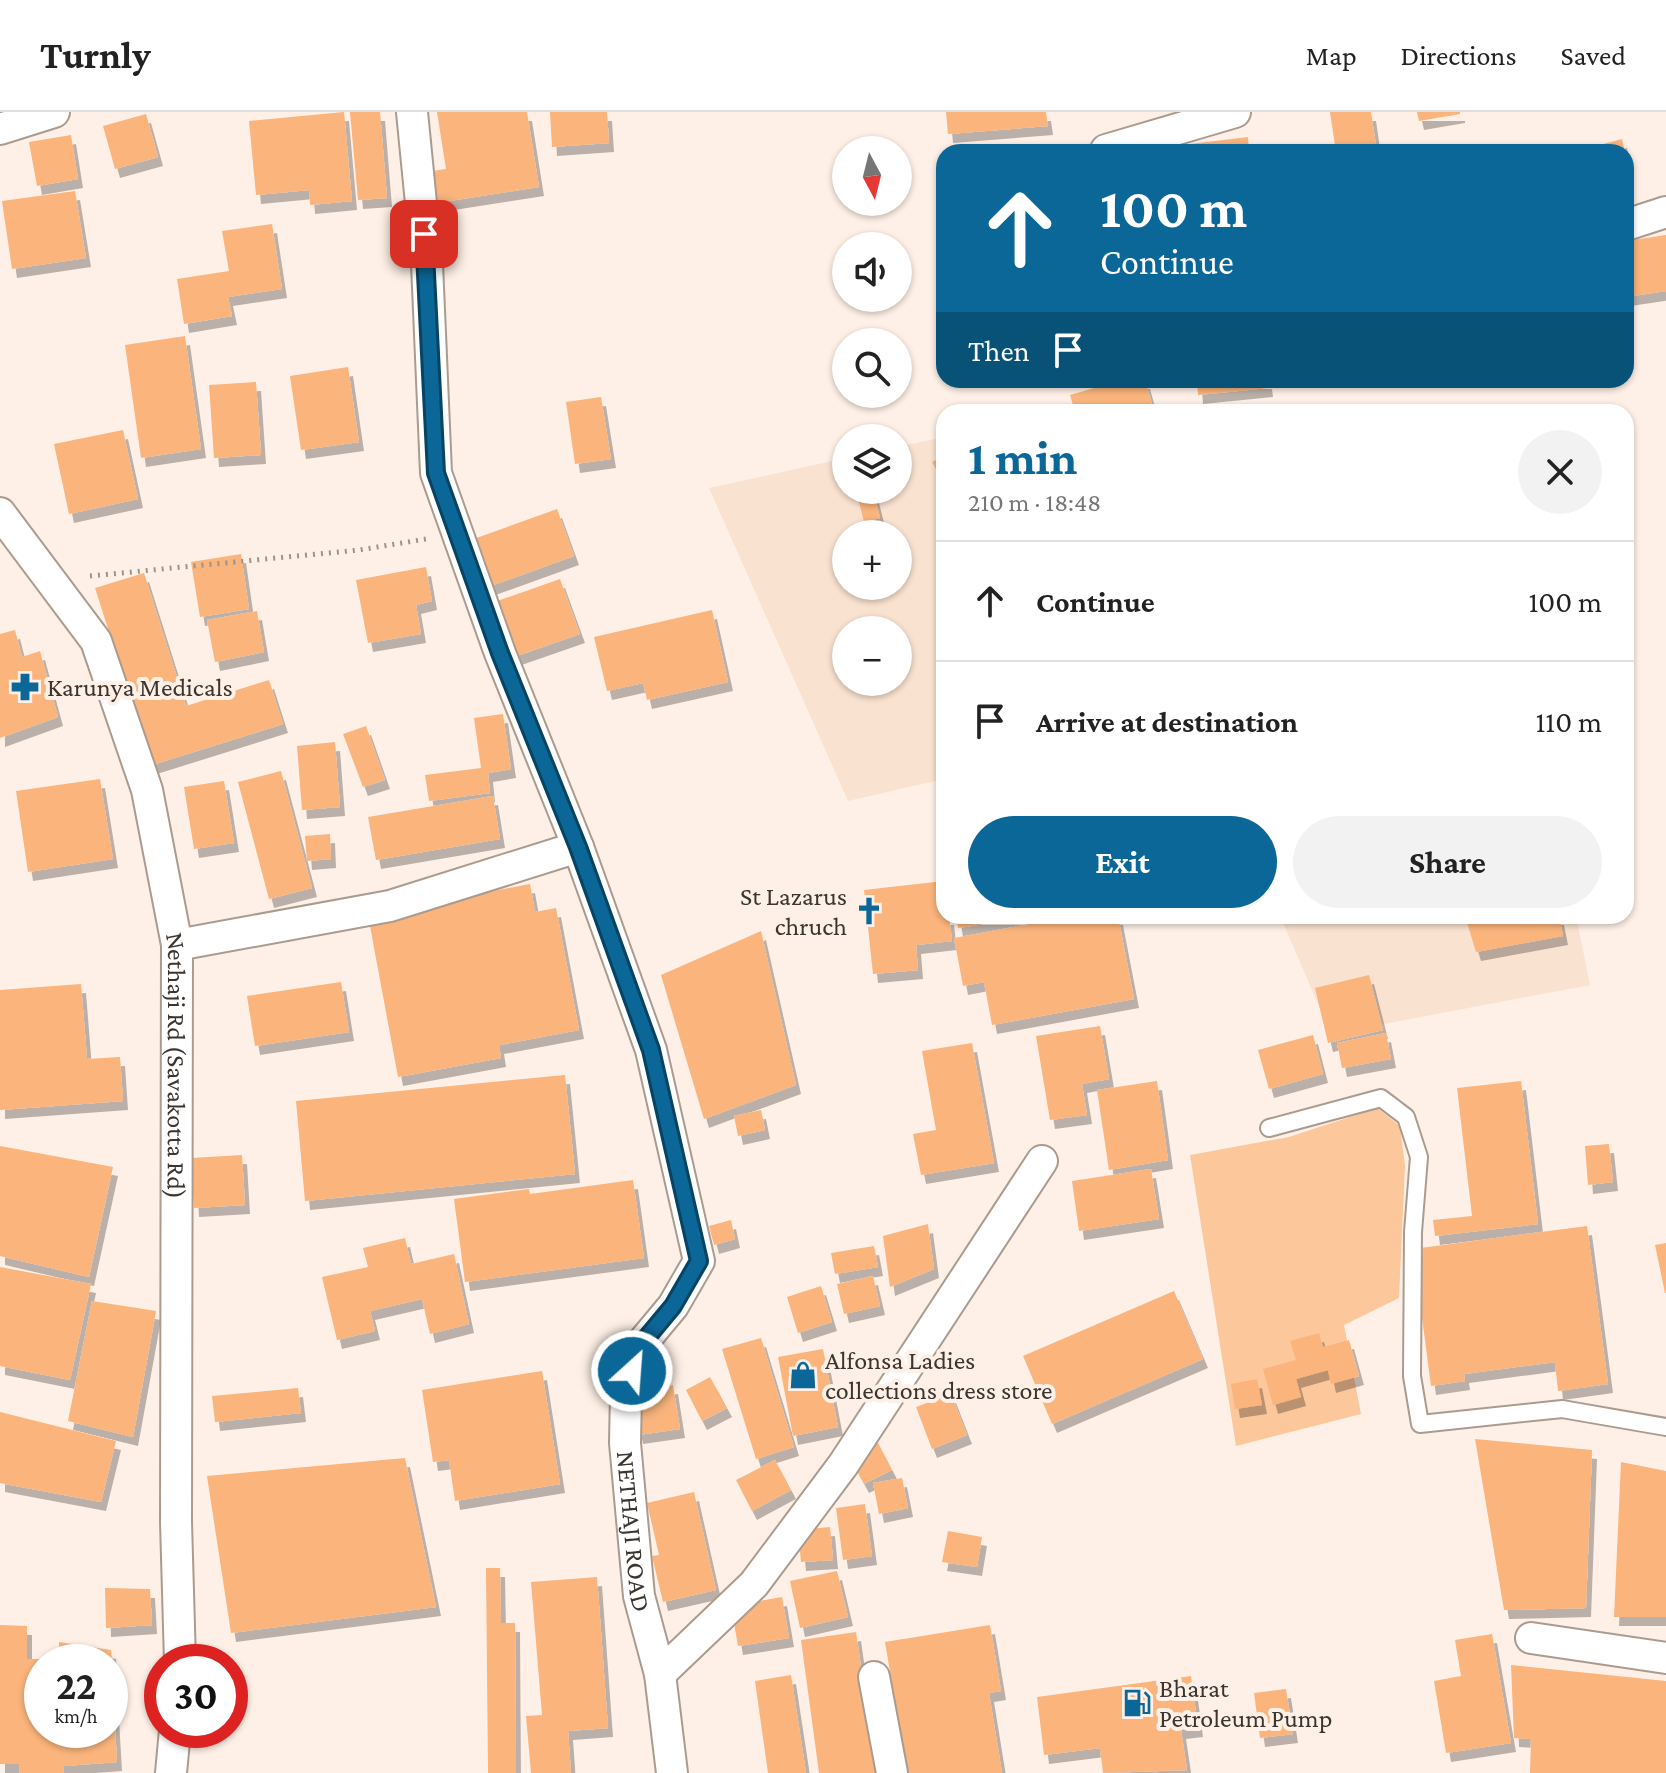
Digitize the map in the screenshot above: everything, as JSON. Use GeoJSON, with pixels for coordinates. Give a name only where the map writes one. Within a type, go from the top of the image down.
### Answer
{"type":"FeatureCollection","features":[{"type":"Feature","properties":{"kind":"street"},"geometry":{"type":"LineString","coordinates":[[0,129],[54,112]]}},
{"type":"Feature","properties":{"kind":"street","name":"NETHAJI ROAD"},"geometry":{"type":"LineString","coordinates":[[412,112],[427,264],[436,473],[500,653],[578,847],[651,1050],[699,1261],[673,1306],[638,1348],[626,1393],[625,1443],[639,1596],[660,1674],[672,1773]]}},
{"type":"Feature","properties":{"kind":"street"},"geometry":{"type":"LineString","coordinates":[[1126,144],[1235,112]]}},
{"type":"Feature","properties":{"kind":"street"},"geometry":{"type":"LineString","coordinates":[[1634,222],[1666,212]]}},
{"type":"Feature","properties":{"kind":"street","name":"Nethaji Rd (Savakotta Rd)"},"geometry":{"type":"LineString","coordinates":[[0,513],[96,641],[147,790],[177,945],[176,1522],[179,1644]]}},
{"type":"Feature","properties":{"kind":"street"},"geometry":{"type":"LineString","coordinates":[[177,945],[390,906],[578,847]]}},
{"type":"Feature","properties":{"kind":"street"},"geometry":{"type":"LineString","coordinates":[[660,1674],[754,1584],[843,1465],[1042,1161]]}},
{"type":"Feature","properties":{"kind":"street"},"geometry":{"type":"LineString","coordinates":[[1531,1638],[1666,1658]]}},
{"type":"Feature","properties":{"kind":"street"},"geometry":{"type":"LineString","coordinates":[[874,1677],[892,1773]]}},
{"type":"Feature","properties":{"kind":"street"},"geometry":{"type":"LineString","coordinates":[[171,1773],[173,1748]]}},
{"type":"Feature","properties":{"kind":"lane"},"geometry":{"type":"LineString","coordinates":[[1269,1128],[1381,1098],[1406,1117],[1419,1157],[1413,1232],[1412,1376],[1420,1424],[1562,1409],[1666,1427]]}},
{"type":"Feature","properties":{"kind":"path"},"geometry":{"type":"LineString","coordinates":[[49,579],[359,550],[457,533]]}},
{"type":"Feature","properties":{"kind":"shaded area"},"geometry":{"type":"Polygon","coordinates":[[[936,439],[936,781],[848,801],[709,488],[832,461],[832,504],[912,504],[912,444],[936,439]]]}},
{"type":"Feature","properties":{"kind":"shaded area"},"geometry":{"type":"Polygon","coordinates":[[[1283,924],[1578,924],[1590,985],[1331,1034],[1283,924]]]}},
{"type":"Feature","properties":{"kind":"shaded area"},"geometry":{"type":"Polygon","coordinates":[[[1377,1108],[1400,1126],[1405,1166],[1399,1298],[1344,1325],[1361,1414],[1236,1446],[1190,1155],[1289,1137],[1377,1108]]]}},
{"type":"Feature","properties":{"kind":"building"},"geometry":{"type":"Polygon","coordinates":[[[344,112],[352,201],[310,205],[309,190],[256,195],[249,121],[344,112]]]}},
{"type":"Feature","properties":{"kind":"building"},"geometry":{"type":"Polygon","coordinates":[[[350,112],[380,112],[387,198],[358,200],[350,112]]]}},
{"type":"Feature","properties":{"kind":"building"},"geometry":{"type":"Polygon","coordinates":[[[437,112],[527,112],[539,187],[417,206],[411,174],[446,169],[437,112]]]}},
{"type":"Feature","properties":{"kind":"building"},"geometry":{"type":"Polygon","coordinates":[[[550,112],[607,112],[609,143],[552,147],[550,112]]]}},
{"type":"Feature","properties":{"kind":"building"},"geometry":{"type":"Polygon","coordinates":[[[946,112],[1046,112],[1048,126],[948,134],[946,112]]]}},
{"type":"Feature","properties":{"kind":"building"},"geometry":{"type":"Polygon","coordinates":[[[1330,112],[1371,112],[1376,144],[1335,144],[1330,112]]]}},
{"type":"Feature","properties":{"kind":"building"},"geometry":{"type":"Polygon","coordinates":[[[1417,112],[1460,112],[1460,114],[1419,121],[1417,112]]]}},
{"type":"Feature","properties":{"kind":"building"},"geometry":{"type":"Polygon","coordinates":[[[146,114],[158,157],[115,169],[103,126],[146,114]]]}},
{"type":"Feature","properties":{"kind":"building"},"geometry":{"type":"Polygon","coordinates":[[[71,135],[78,179],[37,186],[29,142],[71,135]]]}},
{"type":"Feature","properties":{"kind":"building"},"geometry":{"type":"Polygon","coordinates":[[[1248,137],[1248,144],[1190,144],[1248,137]]]}},
{"type":"Feature","properties":{"kind":"building"},"geometry":{"type":"Polygon","coordinates":[[[1622,139],[1623,144],[1603,144],[1622,139]]]}},
{"type":"Feature","properties":{"kind":"building"},"geometry":{"type":"Polygon","coordinates":[[[75,191],[86,258],[12,269],[2,201],[75,191]]]}},
{"type":"Feature","properties":{"kind":"building"},"geometry":{"type":"Polygon","coordinates":[[[272,224],[282,289],[228,297],[232,316],[184,324],[177,279],[229,271],[222,231],[272,224]]]}},
{"type":"Feature","properties":{"kind":"building"},"geometry":{"type":"Polygon","coordinates":[[[1666,235],[1666,291],[1634,296],[1634,240],[1666,235]]]}},
{"type":"Feature","properties":{"kind":"building"},"geometry":{"type":"Polygon","coordinates":[[[185,336],[201,449],[141,458],[125,345],[185,336]]]}},
{"type":"Feature","properties":{"kind":"building"},"geometry":{"type":"Polygon","coordinates":[[[348,367],[359,442],[301,450],[290,376],[348,367]]]}},
{"type":"Feature","properties":{"kind":"building"},"geometry":{"type":"Polygon","coordinates":[[[256,382],[261,455],[214,458],[209,385],[256,382]]]}},
{"type":"Feature","properties":{"kind":"building"},"geometry":{"type":"Polygon","coordinates":[[[1094,388],[1147,388],[1152,404],[1073,404],[1070,395],[1094,388]]]}},
{"type":"Feature","properties":{"kind":"building"},"geometry":{"type":"Polygon","coordinates":[[[1198,388],[1268,388],[1198,395],[1198,388]]]}},
{"type":"Feature","properties":{"kind":"building"},"geometry":{"type":"Polygon","coordinates":[[[601,397],[611,459],[575,464],[566,402],[601,397]]]}},
{"type":"Feature","properties":{"kind":"building"},"geometry":{"type":"Polygon","coordinates":[[[123,430],[138,499],[69,514],[54,444],[123,430]]]}},
{"type":"Feature","properties":{"kind":"building"},"geometry":{"type":"Polygon","coordinates":[[[860,504],[876,504],[880,518],[864,520],[860,504]]]}},
{"type":"Feature","properties":{"kind":"building"},"geometry":{"type":"Polygon","coordinates":[[[557,509],[574,556],[474,592],[457,545],[557,509]]]}},
{"type":"Feature","properties":{"kind":"building"},"geometry":{"type":"Polygon","coordinates":[[[241,554],[249,609],[200,617],[191,562],[241,554]]]}},
{"type":"Feature","properties":{"kind":"building"},"geometry":{"type":"Polygon","coordinates":[[[426,567],[432,601],[416,605],[421,634],[368,643],[356,580],[426,567]]]}},
{"type":"Feature","properties":{"kind":"building"},"geometry":{"type":"Polygon","coordinates":[[[144,573],[186,706],[269,680],[283,724],[152,765],[95,588],[144,573]]]}},
{"type":"Feature","properties":{"kind":"building"},"geometry":{"type":"Polygon","coordinates":[[[560,579],[580,634],[508,659],[489,604],[560,579]]]}},
{"type":"Feature","properties":{"kind":"building"},"geometry":{"type":"Polygon","coordinates":[[[712,610],[728,682],[647,700],[643,683],[607,691],[594,637],[712,610]]]}},
{"type":"Feature","properties":{"kind":"building"},"geometry":{"type":"Polygon","coordinates":[[[257,611],[264,652],[215,662],[207,620],[257,611]]]}},
{"type":"Feature","properties":{"kind":"building","name":"Karunya Medicals"},"geometry":{"type":"Polygon","coordinates":[[[15,630],[22,657],[40,651],[58,717],[0,738],[0,634],[15,630]]]}},
{"type":"Feature","properties":{"kind":"building"},"geometry":{"type":"Polygon","coordinates":[[[503,714],[511,769],[488,773],[490,793],[429,801],[425,775],[481,768],[474,718],[503,714]]]}},
{"type":"Feature","properties":{"kind":"building"},"geometry":{"type":"Polygon","coordinates":[[[366,726],[385,780],[363,787],[343,734],[366,726]]]}},
{"type":"Feature","properties":{"kind":"building"},"geometry":{"type":"Polygon","coordinates":[[[335,742],[340,807],[302,810],[297,746],[335,742]]]}},
{"type":"Feature","properties":{"kind":"building"},"geometry":{"type":"Polygon","coordinates":[[[281,771],[312,888],[269,899],[238,782],[281,771]]]}},
{"type":"Feature","properties":{"kind":"building"},"geometry":{"type":"Polygon","coordinates":[[[100,779],[113,859],[28,872],[16,791],[100,779]]]}},
{"type":"Feature","properties":{"kind":"building"},"geometry":{"type":"Polygon","coordinates":[[[224,781],[234,843],[194,849],[184,787],[224,781]]]}},
{"type":"Feature","properties":{"kind":"building"},"geometry":{"type":"Polygon","coordinates":[[[493,796],[500,839],[376,860],[368,817],[493,796]]]}},
{"type":"Feature","properties":{"kind":"building"},"geometry":{"type":"Polygon","coordinates":[[[330,834],[331,859],[307,861],[305,836],[330,834]]]}},
{"type":"Feature","properties":{"kind":"building"},"geometry":{"type":"Polygon","coordinates":[[[936,882],[936,924],[950,924],[952,941],[916,945],[918,970],[873,974],[864,890],[936,882]]]}},
{"type":"Feature","properties":{"kind":"building"},"geometry":{"type":"Polygon","coordinates":[[[530,884],[535,912],[556,908],[579,1030],[499,1045],[501,1058],[398,1077],[368,915],[530,884]]]}},
{"type":"Feature","properties":{"kind":"building"},"geometry":{"type":"Polygon","coordinates":[[[957,924],[984,924],[958,928],[957,924]]]}},
{"type":"Feature","properties":{"kind":"building"},"geometry":{"type":"Polygon","coordinates":[[[1030,924],[1120,924],[1134,999],[992,1025],[984,982],[963,986],[954,938],[1030,924]]]}},
{"type":"Feature","properties":{"kind":"building"},"geometry":{"type":"Polygon","coordinates":[[[1467,924],[1561,924],[1563,936],[1476,952],[1467,924]]]}},
{"type":"Feature","properties":{"kind":"building"},"geometry":{"type":"Polygon","coordinates":[[[761,931],[796,1085],[704,1119],[661,975],[761,931]]]}},
{"type":"Feature","properties":{"kind":"building"},"geometry":{"type":"Polygon","coordinates":[[[1369,975],[1383,1030],[1328,1043],[1315,988],[1369,975]]]}},
{"type":"Feature","properties":{"kind":"building"},"geometry":{"type":"Polygon","coordinates":[[[341,982],[349,1032],[255,1046],[247,996],[341,982]]]}},
{"type":"Feature","properties":{"kind":"building"},"geometry":{"type":"Polygon","coordinates":[[[81,984],[87,1059],[120,1057],[123,1101],[0,1110],[0,990],[81,984]]]}},
{"type":"Feature","properties":{"kind":"building"},"geometry":{"type":"Polygon","coordinates":[[[1100,1026],[1109,1079],[1082,1084],[1087,1115],[1050,1120],[1036,1036],[1100,1026]]]}},
{"type":"Feature","properties":{"kind":"building"},"geometry":{"type":"Polygon","coordinates":[[[1386,1033],[1391,1059],[1342,1068],[1337,1043],[1386,1033]]]}},
{"type":"Feature","properties":{"kind":"building"},"geometry":{"type":"Polygon","coordinates":[[[1313,1035],[1323,1074],[1269,1089],[1258,1050],[1313,1035]]]}},
{"type":"Feature","properties":{"kind":"building"},"geometry":{"type":"Polygon","coordinates":[[[972,1043],[994,1163],[921,1175],[913,1134],[936,1130],[922,1051],[972,1043]]]}},
{"type":"Feature","properties":{"kind":"building"},"geometry":{"type":"Polygon","coordinates":[[[565,1075],[575,1174],[305,1201],[296,1101],[565,1075]]]}},
{"type":"Feature","properties":{"kind":"building"},"geometry":{"type":"Polygon","coordinates":[[[1157,1081],[1168,1160],[1109,1170],[1097,1090],[1157,1081]]]}},
{"type":"Feature","properties":{"kind":"building"},"geometry":{"type":"Polygon","coordinates":[[[1521,1081],[1538,1224],[1435,1236],[1433,1220],[1472,1216],[1457,1088],[1521,1081]]]}},
{"type":"Feature","properties":{"kind":"building"},"geometry":{"type":"Polygon","coordinates":[[[761,1110],[765,1130],[738,1136],[734,1116],[761,1110]]]}},
{"type":"Feature","properties":{"kind":"building"},"geometry":{"type":"Polygon","coordinates":[[[1609,1144],[1613,1182],[1588,1185],[1585,1146],[1609,1144]]]}},
{"type":"Feature","properties":{"kind":"building"},"geometry":{"type":"Polygon","coordinates":[[[0,1146],[113,1167],[89,1277],[0,1256],[0,1146]]]}},
{"type":"Feature","properties":{"kind":"building"},"geometry":{"type":"Polygon","coordinates":[[[242,1155],[245,1205],[194,1208],[191,1158],[242,1155]]]}},
{"type":"Feature","properties":{"kind":"building"},"geometry":{"type":"Polygon","coordinates":[[[1151,1169],[1159,1219],[1079,1231],[1072,1181],[1151,1169]]]}},
{"type":"Feature","properties":{"kind":"building"},"geometry":{"type":"Polygon","coordinates":[[[633,1180],[644,1258],[465,1282],[454,1199],[529,1189],[530,1194],[633,1180]]]}},
{"type":"Feature","properties":{"kind":"building"},"geometry":{"type":"Polygon","coordinates":[[[731,1220],[735,1239],[714,1245],[709,1226],[731,1220]]]}},
{"type":"Feature","properties":{"kind":"building"},"geometry":{"type":"Polygon","coordinates":[[[928,1224],[934,1269],[890,1287],[883,1236],[928,1224]]]}},
{"type":"Feature","properties":{"kind":"building"},"geometry":{"type":"Polygon","coordinates":[[[1587,1226],[1608,1384],[1558,1391],[1555,1362],[1464,1374],[1465,1381],[1431,1386],[1413,1249],[1587,1226]]]}},
{"type":"Feature","properties":{"kind":"building"},"geometry":{"type":"Polygon","coordinates":[[[405,1238],[411,1264],[454,1254],[469,1324],[430,1334],[422,1299],[370,1311],[375,1331],[337,1340],[322,1277],[368,1267],[363,1248],[405,1238]]]}},
{"type":"Feature","properties":{"kind":"building"},"geometry":{"type":"Polygon","coordinates":[[[1666,1243],[1666,1293],[1665,1293],[1655,1245],[1666,1243]]]}},
{"type":"Feature","properties":{"kind":"building"},"geometry":{"type":"Polygon","coordinates":[[[874,1246],[878,1267],[835,1274],[831,1253],[874,1246]]]}},
{"type":"Feature","properties":{"kind":"building"},"geometry":{"type":"Polygon","coordinates":[[[0,1267],[91,1284],[70,1380],[0,1366],[0,1267]]]}},
{"type":"Feature","properties":{"kind":"building"},"geometry":{"type":"Polygon","coordinates":[[[873,1276],[880,1306],[844,1314],[837,1284],[873,1276]]]}},
{"type":"Feature","properties":{"kind":"building"},"geometry":{"type":"Polygon","coordinates":[[[821,1286],[832,1322],[798,1333],[787,1297],[821,1286]]]}},
{"type":"Feature","properties":{"kind":"building"},"geometry":{"type":"Polygon","coordinates":[[[1174,1291],[1203,1359],[1052,1424],[1023,1356],[1174,1291]]]}},
{"type":"Feature","properties":{"kind":"building"},"geometry":{"type":"Polygon","coordinates":[[[92,1301],[156,1311],[133,1437],[68,1421],[92,1301]]]}},
{"type":"Feature","properties":{"kind":"building"},"geometry":{"type":"Polygon","coordinates":[[[1319,1333],[1323,1347],[1349,1340],[1359,1376],[1331,1384],[1328,1370],[1296,1379],[1301,1397],[1273,1405],[1263,1369],[1296,1360],[1290,1341],[1319,1333]]]}},
{"type":"Feature","properties":{"kind":"building"},"geometry":{"type":"Polygon","coordinates":[[[761,1338],[794,1447],[756,1459],[722,1349],[761,1338]]]}},
{"type":"Feature","properties":{"kind":"building"},"geometry":{"type":"Polygon","coordinates":[[[823,1349],[838,1427],[793,1436],[778,1357],[823,1349]]]}},
{"type":"Feature","properties":{"kind":"building"},"geometry":{"type":"Polygon","coordinates":[[[542,1371],[560,1484],[455,1501],[449,1460],[433,1462],[422,1390],[542,1371]]]}},
{"type":"Feature","properties":{"kind":"building"},"geometry":{"type":"Polygon","coordinates":[[[710,1377],[727,1408],[702,1421],[686,1390],[710,1377]]]}},
{"type":"Feature","properties":{"kind":"building"},"geometry":{"type":"Polygon","coordinates":[[[1257,1379],[1262,1405],[1235,1409],[1231,1384],[1257,1379]]]}},
{"type":"Feature","properties":{"kind":"building"},"geometry":{"type":"Polygon","coordinates":[[[673,1385],[680,1429],[638,1435],[630,1392],[673,1385]]]}},
{"type":"Feature","properties":{"kind":"building"},"geometry":{"type":"Polygon","coordinates":[[[298,1388],[301,1413],[215,1422],[212,1396],[298,1388]]]}},
{"type":"Feature","properties":{"kind":"building"},"geometry":{"type":"Polygon","coordinates":[[[951,1394],[967,1435],[932,1449],[916,1407],[951,1394]]]}},
{"type":"Feature","properties":{"kind":"building"},"geometry":{"type":"Polygon","coordinates":[[[0,1412],[116,1441],[101,1502],[0,1483],[0,1412]]]}},
{"type":"Feature","properties":{"kind":"building"},"geometry":{"type":"Polygon","coordinates":[[[872,1432],[892,1470],[864,1484],[844,1447],[872,1432]]]}},
{"type":"Feature","properties":{"kind":"building"},"geometry":{"type":"Polygon","coordinates":[[[1475,1439],[1592,1450],[1586,1608],[1504,1610],[1475,1439]]]}},
{"type":"Feature","properties":{"kind":"building"},"geometry":{"type":"Polygon","coordinates":[[[405,1458],[436,1607],[231,1633],[207,1476],[405,1458]]]}},
{"type":"Feature","properties":{"kind":"building"},"geometry":{"type":"Polygon","coordinates":[[[775,1460],[791,1490],[752,1511],[736,1480],[775,1460]]]}},
{"type":"Feature","properties":{"kind":"building"},"geometry":{"type":"Polygon","coordinates":[[[1621,1462],[1666,1471],[1666,1617],[1614,1617],[1621,1462]]]}},
{"type":"Feature","properties":{"kind":"building"},"geometry":{"type":"Polygon","coordinates":[[[902,1478],[908,1508],[879,1514],[873,1483],[902,1478]]]}},
{"type":"Feature","properties":{"kind":"building"},"geometry":{"type":"Polygon","coordinates":[[[694,1492],[716,1590],[663,1602],[652,1556],[659,1555],[647,1503],[694,1492]]]}},
{"type":"Feature","properties":{"kind":"building"},"geometry":{"type":"Polygon","coordinates":[[[865,1504],[872,1556],[843,1560],[836,1508],[865,1504]]]}},
{"type":"Feature","properties":{"kind":"building"},"geometry":{"type":"Polygon","coordinates":[[[830,1527],[833,1560],[801,1562],[798,1530],[830,1527]]]}},
{"type":"Feature","properties":{"kind":"building"},"geometry":{"type":"Polygon","coordinates":[[[948,1531],[982,1537],[977,1567],[942,1562],[948,1531]]]}},
{"type":"Feature","properties":{"kind":"building"},"geometry":{"type":"Polygon","coordinates":[[[486,1568],[500,1568],[501,1623],[515,1623],[516,1773],[488,1773],[486,1568]]]}},
{"type":"Feature","properties":{"kind":"building"},"geometry":{"type":"Polygon","coordinates":[[[837,1571],[848,1617],[800,1628],[790,1581],[837,1571]]]}},
{"type":"Feature","properties":{"kind":"building"},"geometry":{"type":"Polygon","coordinates":[[[597,1577],[608,1728],[568,1731],[571,1773],[531,1773],[526,1716],[542,1715],[531,1582],[597,1577]]]}},
{"type":"Feature","properties":{"kind":"building"},"geometry":{"type":"Polygon","coordinates":[[[105,1588],[150,1589],[152,1625],[106,1628],[105,1588]]]}},
{"type":"Feature","properties":{"kind":"building"},"geometry":{"type":"Polygon","coordinates":[[[782,1597],[789,1638],[738,1646],[731,1606],[782,1597]]]}},
{"type":"Feature","properties":{"kind":"building"},"geometry":{"type":"Polygon","coordinates":[[[0,1625],[27,1626],[27,1644],[24,1644],[24,1748],[116,1748],[117,1762],[64,1766],[63,1773],[19,1773],[20,1764],[0,1764],[0,1625]]]}},
{"type":"Feature","properties":{"kind":"building"},"geometry":{"type":"Polygon","coordinates":[[[990,1625],[1001,1691],[989,1693],[1002,1773],[907,1773],[885,1642],[990,1625]]]}},
{"type":"Feature","properties":{"kind":"building"},"geometry":{"type":"Polygon","coordinates":[[[856,1632],[876,1773],[819,1773],[801,1640],[856,1632]]]}},
{"type":"Feature","properties":{"kind":"building"},"geometry":{"type":"Polygon","coordinates":[[[1492,1634],[1511,1743],[1446,1753],[1434,1681],[1461,1676],[1455,1640],[1492,1634]]]}},
{"type":"Feature","properties":{"kind":"building"},"geometry":{"type":"Polygon","coordinates":[[[1511,1665],[1666,1681],[1666,1773],[1530,1773],[1531,1739],[1514,1738],[1511,1665]]]}},
{"type":"Feature","properties":{"kind":"building"},"geometry":{"type":"Polygon","coordinates":[[[791,1675],[806,1773],[768,1773],[755,1681],[791,1675]]]}},
{"type":"Feature","properties":{"kind":"building"},"geometry":{"type":"Polygon","coordinates":[[[1191,1676],[1198,1728],[1181,1730],[1187,1770],[1103,1773],[1100,1748],[1044,1755],[1037,1697],[1191,1676]]]}},
{"type":"Feature","properties":{"kind":"building"},"geometry":{"type":"Polygon","coordinates":[[[1286,1689],[1293,1734],[1260,1738],[1254,1693],[1286,1689]]]}},
{"type":"Feature","properties":{"kind":"place","name":"Karunya Medicals"},"geometry":{"type":"Point","coordinates":[25,687]}},
{"type":"Feature","properties":{"kind":"place","name":"St Lazarus chruch"},"geometry":{"type":"Point","coordinates":[869,911]}},
{"type":"Feature","properties":{"kind":"place","name":"Alfonsa Ladies collections dress store"},"geometry":{"type":"Point","coordinates":[803,1375]}},
{"type":"Feature","properties":{"kind":"place","name":"Bharat Petroleum Pump"},"geometry":{"type":"Point","coordinates":[1137,1703]}},
{"type":"Feature","properties":{"kind":"route"},"geometry":{"type":"LineString","coordinates":[[424,234],[436,473],[500,653],[578,847],[651,1050],[699,1261],[673,1306],[638,1348],[632,1371]]}}]}
